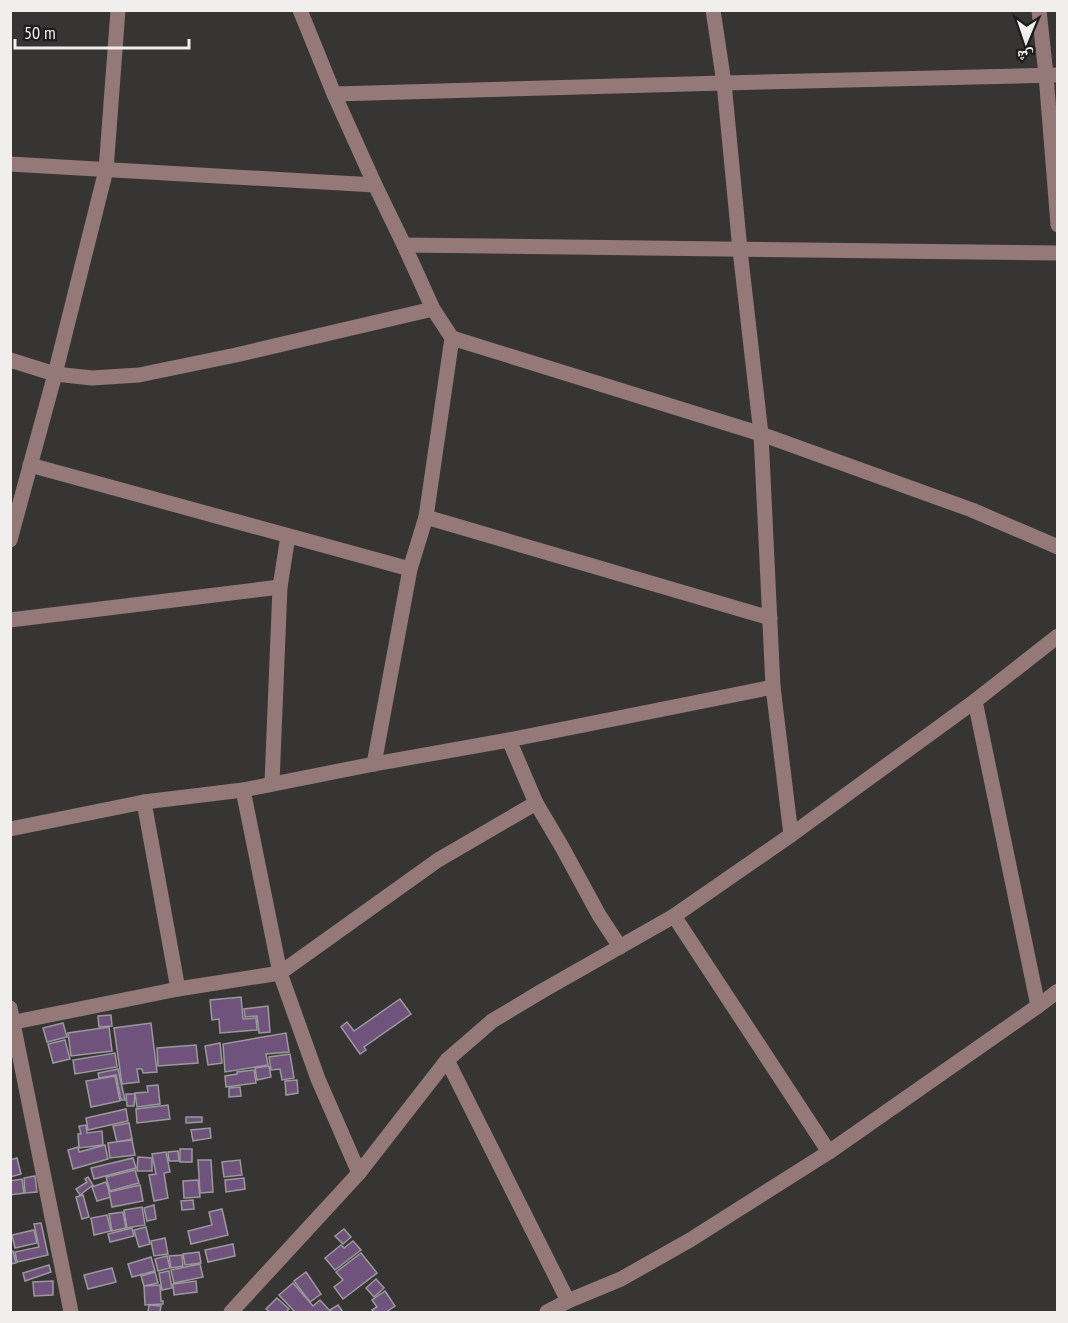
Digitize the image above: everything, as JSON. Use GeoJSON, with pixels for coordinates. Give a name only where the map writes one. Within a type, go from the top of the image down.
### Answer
{"type":"FeatureCollection","features":[{"type":"Feature","properties":{"kind":"street"},"geometry":{"type":"LineString","coordinates":[[10,540],[55,374],[106,170],[118,10]]}},
{"type":"Feature","properties":{"kind":"street"},"geometry":{"type":"LineString","coordinates":[[300,10],[334,94],[375,185],[433,309],[452,338],[761,434],[972,510],[1058,547]]}},
{"type":"Feature","properties":{"kind":"street"},"geometry":{"type":"LineString","coordinates":[[713,10],[724,83],[761,434],[773,687],[791,835]]}},
{"type":"Feature","properties":{"kind":"street"},"geometry":{"type":"LineString","coordinates":[[1039,10],[1052,75],[1058,225]]}},
{"type":"Feature","properties":{"kind":"street"},"geometry":{"type":"LineString","coordinates":[[334,94],[1052,75]]}},
{"type":"Feature","properties":{"kind":"street"},"geometry":{"type":"LineString","coordinates":[[10,164],[375,185]]}},
{"type":"Feature","properties":{"kind":"street"},"geometry":{"type":"LineString","coordinates":[[404,245],[1058,253]]}},
{"type":"Feature","properties":{"kind":"street"},"geometry":{"type":"LineString","coordinates":[[10,360],[55,374],[92,378],[139,375],[433,309]]}},
{"type":"Feature","properties":{"kind":"street"},"geometry":{"type":"LineString","coordinates":[[375,764],[410,569],[426,517],[452,338]]}},
{"type":"Feature","properties":{"kind":"street"},"geometry":{"type":"LineString","coordinates":[[30,465],[410,569]]}},
{"type":"Feature","properties":{"kind":"street"},"geometry":{"type":"LineString","coordinates":[[426,517],[770,618]]}},
{"type":"Feature","properties":{"kind":"street"},"geometry":{"type":"LineString","coordinates":[[272,783],[280,587],[288,536]]}},
{"type":"Feature","properties":{"kind":"street"},"geometry":{"type":"LineString","coordinates":[[10,620],[280,587]]}},
{"type":"Feature","properties":{"kind":"street"},"geometry":{"type":"LineString","coordinates":[[231,1312],[359,1173],[447,1060],[492,1021],[674,916],[791,835],[975,701],[1058,636]]}},
{"type":"Feature","properties":{"kind":"street"},"geometry":{"type":"LineString","coordinates":[[10,829],[144,802],[243,790],[773,687]]}},
{"type":"Feature","properties":{"kind":"street"},"geometry":{"type":"LineString","coordinates":[[975,701],[1038,1006]]}},
{"type":"Feature","properties":{"kind":"street"},"geometry":{"type":"LineString","coordinates":[[509,740],[536,803],[599,915],[620,947]]}},
{"type":"Feature","properties":{"kind":"street"},"geometry":{"type":"LineString","coordinates":[[243,790],[280,973],[318,1079],[359,1173]]}},
{"type":"Feature","properties":{"kind":"street"},"geometry":{"type":"LineString","coordinates":[[144,802],[178,989]]}},
{"type":"Feature","properties":{"kind":"street"},"geometry":{"type":"LineString","coordinates":[[70,1312],[11,1018],[280,973],[438,860],[536,803]]}},
{"type":"Feature","properties":{"kind":"street"},"geometry":{"type":"LineString","coordinates":[[674,916],[830,1152]]}},
{"type":"Feature","properties":{"kind":"street"},"geometry":{"type":"LineString","coordinates":[[547,1312],[621,1280],[690,1240],[830,1152],[1058,991]]}},
{"type":"Feature","properties":{"kind":"street"},"geometry":{"type":"LineString","coordinates":[[447,1060],[568,1302]]}},
{"type":"Feature","properties":{"kind":"building"},"geometry":{"type":"Polygon","coordinates":[[[241,997],[243,1019],[256,1018],[257,1030],[220,1033],[219,1019],[212,1020],[210,1000],[241,997]]]}},
{"type":"Feature","properties":{"kind":"building"},"geometry":{"type":"Polygon","coordinates":[[[400,999],[411,1014],[364,1047],[366,1050],[360,1054],[341,1027],[347,1022],[354,1031],[400,999]]]}},
{"type":"Feature","properties":{"kind":"building"},"geometry":{"type":"Polygon","coordinates":[[[268,1006],[270,1032],[259,1033],[257,1016],[245,1017],[244,1009],[268,1006]]]}},
{"type":"Feature","properties":{"kind":"building"},"geometry":{"type":"Polygon","coordinates":[[[111,1015],[112,1026],[99,1027],[98,1016],[111,1015]]]}},
{"type":"Feature","properties":{"kind":"building"},"geometry":{"type":"Polygon","coordinates":[[[63,1023],[67,1037],[47,1042],[43,1028],[63,1023]]]}},
{"type":"Feature","properties":{"kind":"building"},"geometry":{"type":"Polygon","coordinates":[[[151,1023],[157,1072],[143,1073],[142,1069],[137,1069],[139,1082],[122,1084],[114,1028],[151,1023]]]}},
{"type":"Feature","properties":{"kind":"building"},"geometry":{"type":"Polygon","coordinates":[[[109,1027],[112,1051],[71,1056],[68,1033],[109,1027]]]}},
{"type":"Feature","properties":{"kind":"building"},"geometry":{"type":"Polygon","coordinates":[[[286,1033],[289,1052],[266,1054],[268,1065],[225,1072],[223,1044],[286,1033]]]}},
{"type":"Feature","properties":{"kind":"building"},"geometry":{"type":"Polygon","coordinates":[[[65,1040],[70,1059],[53,1063],[48,1044],[65,1040]]]}},
{"type":"Feature","properties":{"kind":"building"},"geometry":{"type":"Polygon","coordinates":[[[220,1043],[222,1063],[208,1065],[205,1046],[220,1043]]]}},
{"type":"Feature","properties":{"kind":"building"},"geometry":{"type":"Polygon","coordinates":[[[196,1045],[198,1063],[158,1066],[157,1048],[196,1045]]]}},
{"type":"Feature","properties":{"kind":"building"},"geometry":{"type":"Polygon","coordinates":[[[115,1053],[117,1067],[75,1074],[73,1060],[115,1053]]]}},
{"type":"Feature","properties":{"kind":"building"},"geometry":{"type":"Polygon","coordinates":[[[290,1054],[294,1078],[282,1080],[280,1069],[271,1070],[269,1057],[290,1054]]]}},
{"type":"Feature","properties":{"kind":"building"},"geometry":{"type":"Polygon","coordinates":[[[269,1066],[271,1077],[257,1080],[255,1068],[269,1066]]]}},
{"type":"Feature","properties":{"kind":"building"},"geometry":{"type":"Polygon","coordinates":[[[118,1069],[125,1100],[121,1100],[116,1075],[99,1078],[98,1073],[118,1069]]]}},
{"type":"Feature","properties":{"kind":"building"},"geometry":{"type":"Polygon","coordinates":[[[254,1070],[256,1083],[226,1087],[225,1076],[254,1070]]]}},
{"type":"Feature","properties":{"kind":"building"},"geometry":{"type":"Polygon","coordinates":[[[115,1076],[120,1101],[91,1107],[86,1081],[115,1076]]]}},
{"type":"Feature","properties":{"kind":"building"},"geometry":{"type":"Polygon","coordinates":[[[297,1080],[298,1093],[286,1095],[285,1081],[297,1080]]]}},
{"type":"Feature","properties":{"kind":"building"},"geometry":{"type":"Polygon","coordinates":[[[158,1085],[160,1104],[137,1107],[135,1093],[148,1092],[147,1086],[158,1085]]]}},
{"type":"Feature","properties":{"kind":"building"},"geometry":{"type":"Polygon","coordinates":[[[240,1087],[241,1096],[229,1097],[229,1088],[240,1087]]]}},
{"type":"Feature","properties":{"kind":"building"},"geometry":{"type":"Polygon","coordinates":[[[126,1094],[135,1094],[134,1106],[127,1106],[126,1094]]]}},
{"type":"Feature","properties":{"kind":"building"},"geometry":{"type":"Polygon","coordinates":[[[168,1105],[170,1119],[137,1123],[136,1109],[168,1105]]]}},
{"type":"Feature","properties":{"kind":"building"},"geometry":{"type":"Polygon","coordinates":[[[126,1109],[128,1121],[88,1130],[86,1118],[126,1109]]]}},
{"type":"Feature","properties":{"kind":"building"},"geometry":{"type":"Polygon","coordinates":[[[186,1117],[202,1117],[202,1122],[186,1123],[186,1117]]]}},
{"type":"Feature","properties":{"kind":"building"},"geometry":{"type":"Polygon","coordinates":[[[129,1123],[132,1139],[117,1142],[113,1126],[129,1123]]]}},
{"type":"Feature","properties":{"kind":"building"},"geometry":{"type":"Polygon","coordinates":[[[86,1125],[87,1133],[102,1131],[103,1145],[79,1148],[78,1134],[81,1134],[79,1126],[86,1125]]]}},
{"type":"Feature","properties":{"kind":"building"},"geometry":{"type":"Polygon","coordinates":[[[210,1128],[211,1138],[193,1141],[191,1130],[210,1128]]]}},
{"type":"Feature","properties":{"kind":"building"},"geometry":{"type":"Polygon","coordinates":[[[132,1140],[135,1155],[110,1158],[108,1143],[132,1140]]]}},
{"type":"Feature","properties":{"kind":"building"},"geometry":{"type":"Polygon","coordinates":[[[105,1145],[108,1159],[73,1169],[68,1150],[78,1147],[79,1152],[105,1145]]]}},
{"type":"Feature","properties":{"kind":"building"},"geometry":{"type":"Polygon","coordinates":[[[180,1149],[192,1149],[192,1162],[180,1162],[180,1149]]]}},
{"type":"Feature","properties":{"kind":"building"},"geometry":{"type":"Polygon","coordinates":[[[178,1151],[179,1161],[169,1161],[168,1152],[178,1151]]]}},
{"type":"Feature","properties":{"kind":"building"},"geometry":{"type":"Polygon","coordinates":[[[166,1152],[170,1172],[164,1173],[168,1198],[154,1201],[149,1175],[156,1174],[152,1154],[166,1152]]]}},
{"type":"Feature","properties":{"kind":"building"},"geometry":{"type":"Polygon","coordinates":[[[138,1157],[152,1158],[152,1171],[137,1171],[138,1157]]]}},
{"type":"Feature","properties":{"kind":"building"},"geometry":{"type":"Polygon","coordinates":[[[17,1158],[21,1174],[10,1177],[10,1160],[17,1158]]]}},
{"type":"Feature","properties":{"kind":"building"},"geometry":{"type":"Polygon","coordinates":[[[133,1158],[136,1168],[94,1179],[91,1168],[133,1158]]]}},
{"type":"Feature","properties":{"kind":"building"},"geometry":{"type":"Polygon","coordinates":[[[198,1160],[211,1160],[213,1192],[200,1193],[198,1160]]]}},
{"type":"Feature","properties":{"kind":"building"},"geometry":{"type":"Polygon","coordinates":[[[240,1160],[242,1175],[224,1177],[222,1162],[240,1160]]]}},
{"type":"Feature","properties":{"kind":"building"},"geometry":{"type":"Polygon","coordinates":[[[135,1170],[139,1183],[110,1191],[106,1177],[135,1170]]]}},
{"type":"Feature","properties":{"kind":"building"},"geometry":{"type":"Polygon","coordinates":[[[35,1176],[37,1192],[25,1193],[24,1178],[35,1176]]]}},
{"type":"Feature","properties":{"kind":"building"},"geometry":{"type":"Polygon","coordinates":[[[88,1177],[93,1185],[80,1195],[76,1189],[87,1182],[85,1179],[88,1177]]]}},
{"type":"Feature","properties":{"kind":"building"},"geometry":{"type":"Polygon","coordinates":[[[244,1178],[245,1189],[226,1192],[225,1180],[244,1178]]]}},
{"type":"Feature","properties":{"kind":"building"},"geometry":{"type":"Polygon","coordinates":[[[22,1179],[24,1193],[10,1195],[10,1181],[22,1179]]]}},
{"type":"Feature","properties":{"kind":"building"},"geometry":{"type":"Polygon","coordinates":[[[198,1180],[200,1197],[184,1198],[183,1181],[198,1180]]]}},
{"type":"Feature","properties":{"kind":"building"},"geometry":{"type":"Polygon","coordinates":[[[106,1182],[111,1197],[97,1201],[92,1187],[106,1182]]]}},
{"type":"Feature","properties":{"kind":"building"},"geometry":{"type":"Polygon","coordinates":[[[140,1185],[143,1201],[112,1207],[109,1192],[140,1185]]]}},
{"type":"Feature","properties":{"kind":"building"},"geometry":{"type":"Polygon","coordinates":[[[83,1195],[89,1217],[82,1219],[76,1197],[83,1195]]]}},
{"type":"Feature","properties":{"kind":"building"},"geometry":{"type":"Polygon","coordinates":[[[193,1200],[194,1209],[182,1210],[181,1201],[193,1200]]]}},
{"type":"Feature","properties":{"kind":"building"},"geometry":{"type":"Polygon","coordinates":[[[154,1205],[156,1219],[147,1221],[144,1208],[154,1205]]]}},
{"type":"Feature","properties":{"kind":"building"},"geometry":{"type":"Polygon","coordinates":[[[142,1207],[145,1225],[127,1228],[124,1210],[142,1207]]]}},
{"type":"Feature","properties":{"kind":"building"},"geometry":{"type":"Polygon","coordinates":[[[222,1209],[228,1235],[191,1244],[188,1231],[212,1225],[209,1212],[222,1209]]]}},
{"type":"Feature","properties":{"kind":"building"},"geometry":{"type":"Polygon","coordinates":[[[123,1212],[126,1228],[112,1231],[109,1214],[123,1212]]]}},
{"type":"Feature","properties":{"kind":"building"},"geometry":{"type":"Polygon","coordinates":[[[107,1215],[111,1231],[94,1235],[91,1218],[107,1215]]]}},
{"type":"Feature","properties":{"kind":"building"},"geometry":{"type":"Polygon","coordinates":[[[41,1223],[48,1255],[17,1262],[15,1252],[39,1247],[34,1224],[41,1223]]]}},
{"type":"Feature","properties":{"kind":"building"},"geometry":{"type":"Polygon","coordinates":[[[146,1227],[150,1244],[139,1247],[134,1230],[146,1227]]]}},
{"type":"Feature","properties":{"kind":"building"},"geometry":{"type":"Polygon","coordinates":[[[132,1228],[134,1236],[110,1242],[108,1234],[132,1228]]]}},
{"type":"Feature","properties":{"kind":"building"},"geometry":{"type":"Polygon","coordinates":[[[344,1229],[351,1237],[343,1244],[335,1236],[344,1229]]]}},
{"type":"Feature","properties":{"kind":"building"},"geometry":{"type":"Polygon","coordinates":[[[34,1230],[37,1243],[15,1248],[12,1235],[34,1230]]]}},
{"type":"Feature","properties":{"kind":"building"},"geometry":{"type":"Polygon","coordinates":[[[165,1238],[168,1254],[154,1256],[151,1241],[165,1238]]]}},
{"type":"Feature","properties":{"kind":"building"},"geometry":{"type":"Polygon","coordinates":[[[353,1241],[361,1250],[335,1270],[325,1258],[341,1245],[344,1248],[353,1241]]]}},
{"type":"Feature","properties":{"kind":"building"},"geometry":{"type":"Polygon","coordinates":[[[233,1244],[235,1256],[208,1262],[205,1250],[233,1244]]]}},
{"type":"Feature","properties":{"kind":"building"},"geometry":{"type":"Polygon","coordinates":[[[10,1251],[13,1251],[16,1263],[10,1264],[10,1251]]]}},
{"type":"Feature","properties":{"kind":"building"},"geometry":{"type":"Polygon","coordinates":[[[199,1252],[201,1263],[185,1265],[183,1254],[199,1252]]]}},
{"type":"Feature","properties":{"kind":"building"},"geometry":{"type":"Polygon","coordinates":[[[361,1253],[377,1273],[343,1299],[334,1287],[343,1280],[336,1272],[361,1253]]]}},
{"type":"Feature","properties":{"kind":"building"},"geometry":{"type":"Polygon","coordinates":[[[182,1255],[183,1266],[171,1268],[169,1256],[182,1255]]]}},
{"type":"Feature","properties":{"kind":"building"},"geometry":{"type":"Polygon","coordinates":[[[167,1256],[170,1268],[158,1271],[155,1259],[167,1256]]]}},
{"type":"Feature","properties":{"kind":"building"},"geometry":{"type":"Polygon","coordinates":[[[151,1257],[155,1271],[132,1277],[128,1264],[151,1257]]]}},
{"type":"Feature","properties":{"kind":"building"},"geometry":{"type":"Polygon","coordinates":[[[200,1264],[203,1277],[174,1283],[171,1270],[200,1264]]]}},
{"type":"Feature","properties":{"kind":"building"},"geometry":{"type":"Polygon","coordinates":[[[49,1265],[51,1272],[25,1281],[23,1273],[49,1265]]]}},
{"type":"Feature","properties":{"kind":"building"},"geometry":{"type":"Polygon","coordinates":[[[112,1268],[116,1282],[88,1289],[84,1275],[112,1268]]]}},
{"type":"Feature","properties":{"kind":"building"},"geometry":{"type":"Polygon","coordinates":[[[169,1271],[172,1288],[162,1290],[159,1273],[169,1271]]]}},
{"type":"Feature","properties":{"kind":"building"},"geometry":{"type":"Polygon","coordinates":[[[155,1272],[158,1283],[144,1286],[141,1276],[155,1272]]]}},
{"type":"Feature","properties":{"kind":"building"},"geometry":{"type":"Polygon","coordinates":[[[306,1272],[321,1294],[310,1302],[294,1281],[306,1272]]]}},
{"type":"Feature","properties":{"kind":"building"},"geometry":{"type":"Polygon","coordinates":[[[376,1279],[384,1288],[374,1297],[366,1288],[376,1279]]]}},
{"type":"Feature","properties":{"kind":"building"},"geometry":{"type":"Polygon","coordinates":[[[53,1281],[53,1295],[34,1296],[33,1282],[53,1281]]]}},
{"type":"Feature","properties":{"kind":"building"},"geometry":{"type":"Polygon","coordinates":[[[196,1281],[197,1292],[174,1295],[173,1284],[196,1281]]]}},
{"type":"Feature","properties":{"kind":"building"},"geometry":{"type":"Polygon","coordinates":[[[293,1283],[313,1306],[320,1300],[331,1312],[295,1312],[279,1295],[293,1283]]]}},
{"type":"Feature","properties":{"kind":"building"},"geometry":{"type":"Polygon","coordinates":[[[160,1285],[163,1304],[145,1305],[144,1286],[160,1285]]]}},
{"type":"Feature","properties":{"kind":"building"},"geometry":{"type":"Polygon","coordinates":[[[385,1291],[395,1306],[386,1312],[374,1312],[372,1310],[377,1307],[372,1300],[385,1291]]]}},
{"type":"Feature","properties":{"kind":"building"},"geometry":{"type":"Polygon","coordinates":[[[277,1298],[289,1309],[286,1312],[270,1312],[266,1309],[277,1298]]]}},
{"type":"Feature","properties":{"kind":"building"},"geometry":{"type":"Polygon","coordinates":[[[149,1305],[161,1306],[160,1312],[148,1312],[149,1305]]]}},
{"type":"Feature","properties":{"kind":"building"},"geometry":{"type":"Polygon","coordinates":[[[338,1305],[343,1312],[330,1310],[338,1305]]]}}]}
